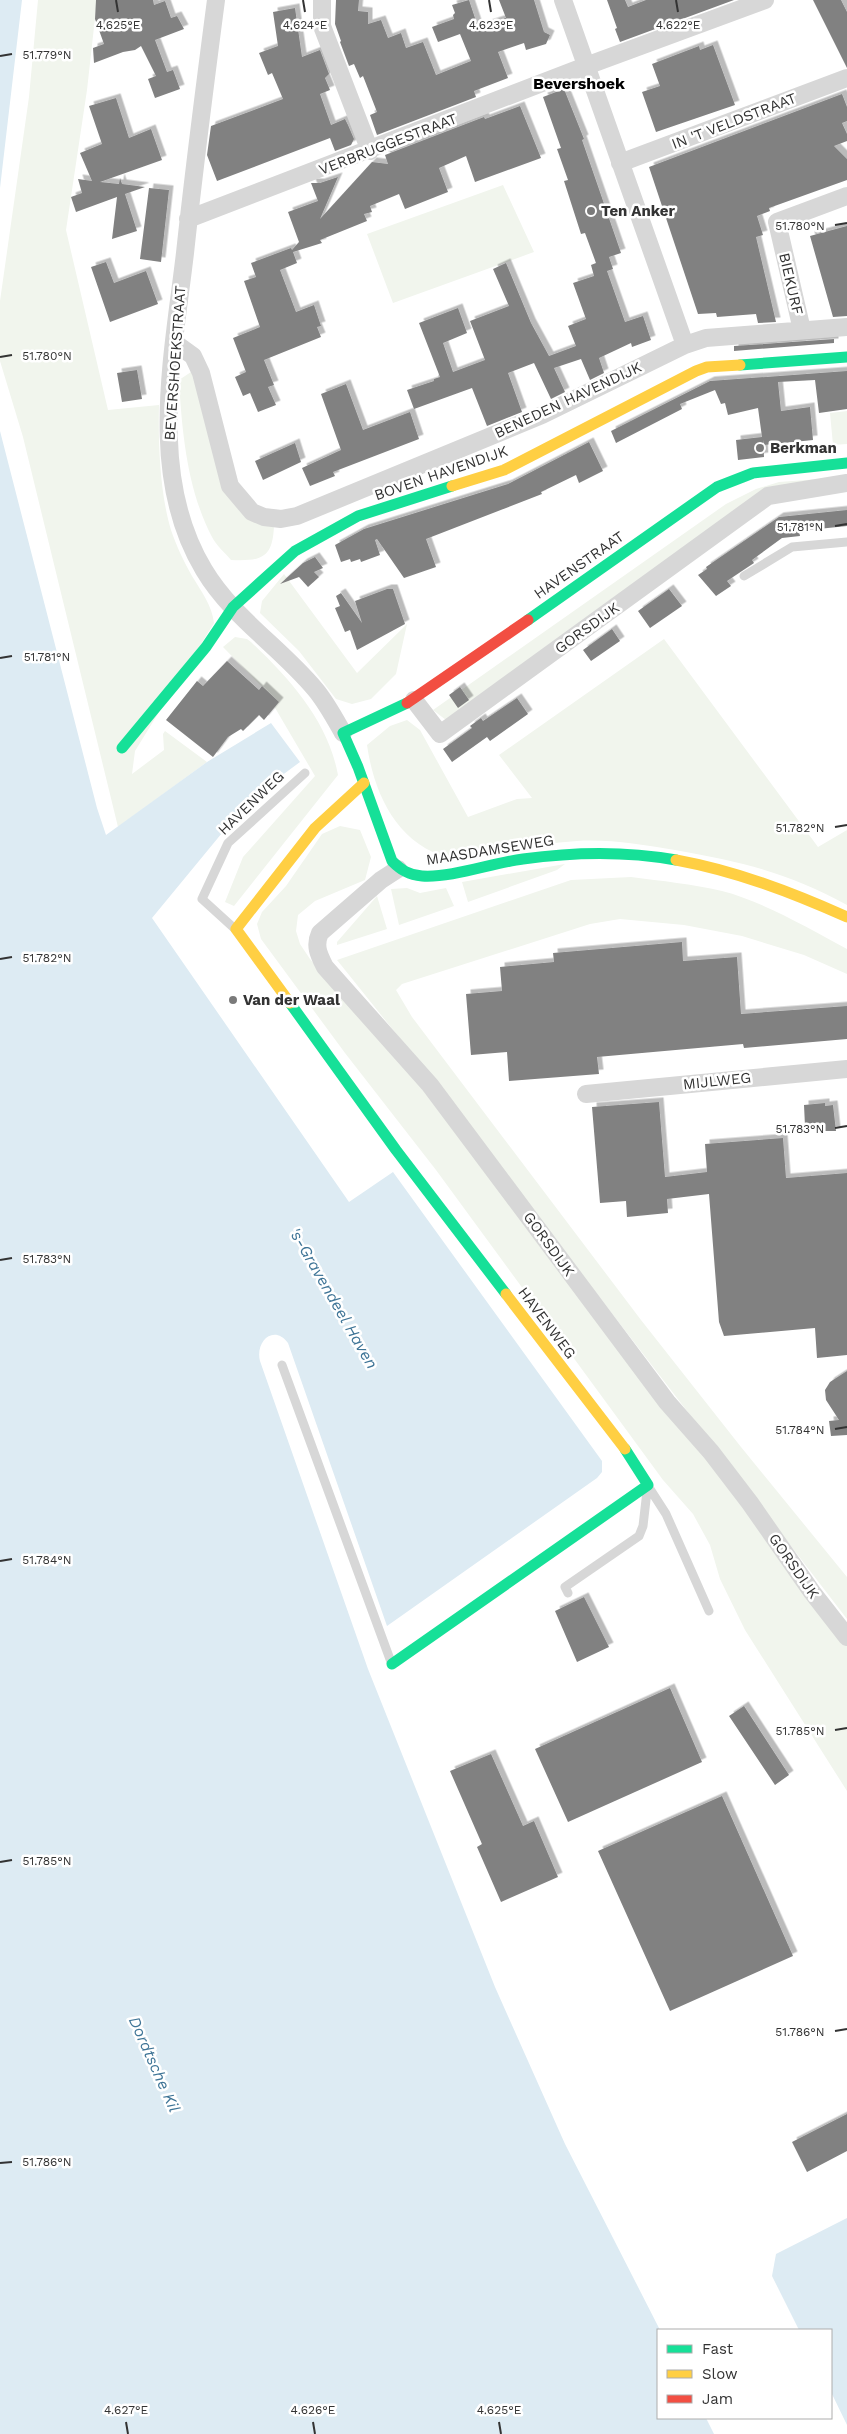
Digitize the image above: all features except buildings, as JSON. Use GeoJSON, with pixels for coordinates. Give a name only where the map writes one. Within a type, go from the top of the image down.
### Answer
{"type":"FeatureCollection","features":[{"type":"Feature","properties":{"kind":"street","name":"BEVERSHOEKSTRAAT"},"geometry":{"type":"LineString","coordinates":[[216,0],[188,220],[168,418],[169,451],[178,512],[203,569],[223,598],[315,688],[331,711],[364,783],[387,849],[398,869]]}},
{"type":"Feature","properties":{"kind":"street"},"geometry":{"type":"LineString","coordinates":[[322,0],[322,26],[370,151]]}},
{"type":"Feature","properties":{"kind":"street"},"geometry":{"type":"LineString","coordinates":[[563,0],[684,345]]}},
{"type":"Feature","properties":{"kind":"street","name":"VERBRUGGESTRAAT"},"geometry":{"type":"LineString","coordinates":[[188,220],[586,66],[765,0]]}},
{"type":"Feature","properties":{"kind":"street","name":"IN 'T VELDSTRAAT"},"geometry":{"type":"LineString","coordinates":[[620,163],[847,78]]}},
{"type":"Feature","properties":{"kind":"street","name":"BIEKURF"},"geometry":{"type":"LineString","coordinates":[[802,330],[777,222],[847,196]]}},
{"type":"Feature","properties":{"kind":"street","name":"BENEDEN HAVENDIJK"},"geometry":{"type":"LineString","coordinates":[[175,343],[193,356],[201,373],[230,486],[252,512],[264,517],[281,518],[298,516],[542,415],[684,345],[706,338],[847,327]]}},
{"type":"Feature","properties":{"kind":"street","name":"BOVEN HAVENDIJK"},"geometry":{"type":"LineString","coordinates":[[122,748],[206,647],[233,607],[295,551],[358,516],[504,470],[696,371],[708,367],[847,357]]}},
{"type":"Feature","properties":{"kind":"street","name":"HAVENSTRAAT"},"geometry":{"type":"LineString","coordinates":[[342,733],[414,700],[717,487],[753,473],[847,463]]}},
{"type":"Feature","properties":{"kind":"street","name":"GORSDIJK"},"geometry":{"type":"LineString","coordinates":[[414,700],[440,734],[768,496],[847,483]]}},
{"type":"Feature","properties":{"kind":"street"},"geometry":{"type":"LineString","coordinates":[[768,496],[847,494]]}},
{"type":"Feature","properties":{"kind":"street"},"geometry":{"type":"LineString","coordinates":[[236,929],[315,828],[364,783]]}},
{"type":"Feature","properties":{"kind":"street","name":"MAASDAMSEWEG"},"geometry":{"type":"LineString","coordinates":[[398,869],[414,876],[426,876],[546,855],[600,852],[644,855],[687,861],[762,880],[803,896],[847,917]]}},
{"type":"Feature","properties":{"kind":"street","name":"GORSDIJK"},"geometry":{"type":"LineString","coordinates":[[398,869],[359,898],[320,933],[317,939],[319,956],[325,967],[430,1084],[667,1402],[711,1452],[750,1502],[812,1592],[847,1637]]}},
{"type":"Feature","properties":{"kind":"street","name":"HAVENWEG"},"geometry":{"type":"LineString","coordinates":[[236,929],[396,1150],[636,1464],[648,1485]]}},
{"type":"Feature","properties":{"kind":"street","name":"MIJLWEG"},"geometry":{"type":"LineString","coordinates":[[586,1094],[847,1068]]}},
{"type":"Feature","properties":{"kind":"street"},"geometry":{"type":"LineString","coordinates":[[392,1664],[648,1485]]}},
{"type":"Feature","properties":{"kind":"lane"},"geometry":{"type":"LineString","coordinates":[[744,576],[792,547],[847,542]]}},
{"type":"Feature","properties":{"kind":"lane","name":"HAVENWEG"},"geometry":{"type":"LineString","coordinates":[[236,929],[202,899],[228,843],[305,773]]}},
{"type":"Feature","properties":{"kind":"lane"},"geometry":{"type":"LineString","coordinates":[[282,1364],[392,1664]]}},
{"type":"Feature","properties":{"kind":"lane"},"geometry":{"type":"LineString","coordinates":[[568,1593],[565,1587],[639,1536],[643,1526],[648,1485]]}},
{"type":"Feature","properties":{"kind":"lane"},"geometry":{"type":"LineString","coordinates":[[648,1485],[666,1514],[709,1611]]}},
{"type":"Feature","properties":{"kind":"shaded area"},"geometry":{"type":"Polygon","coordinates":[[[38,0],[97,0],[87,90],[66,230],[108,410],[159,405],[160,468],[167,516],[189,571],[209,604],[214,623],[135,751],[132,774],[164,750],[163,734],[165,731],[207,762],[118,827],[23,437],[0,361],[0,301],[29,97],[38,0]]]}},
{"type":"Feature","properties":{"kind":"shaded area"},"geometry":{"type":"Polygon","coordinates":[[[503,185],[534,252],[393,303],[367,234],[503,185]]]}},
{"type":"Feature","properties":{"kind":"shaded area"},"geometry":{"type":"Polygon","coordinates":[[[191,372],[200,384],[226,482],[274,525],[271,545],[263,556],[258,558],[231,560],[214,540],[197,500],[191,480],[184,440],[179,380],[191,372]]]}},
{"type":"Feature","properties":{"kind":"shaded area"},"geometry":{"type":"Polygon","coordinates":[[[847,411],[847,444],[833,445],[830,413],[847,411]]]}},
{"type":"Feature","properties":{"kind":"shaded area"},"geometry":{"type":"Polygon","coordinates":[[[847,477],[780,496],[446,720],[433,710],[726,504],[756,489],[779,482],[847,477]]]}},
{"type":"Feature","properties":{"kind":"shaded area"},"geometry":{"type":"Polygon","coordinates":[[[284,574],[357,673],[407,624],[396,674],[371,699],[352,704],[336,699],[299,651],[260,613],[262,601],[284,574]]]}},
{"type":"Feature","properties":{"kind":"shaded area"},"geometry":{"type":"Polygon","coordinates":[[[235,637],[247,639],[251,642],[280,671],[305,702],[326,737],[338,775],[234,906],[225,902],[243,857],[315,776],[264,689],[223,647],[235,637]]]}},
{"type":"Feature","properties":{"kind":"shaded area"},"geometry":{"type":"Polygon","coordinates":[[[664,639],[818,847],[847,830],[847,905],[784,876],[743,864],[699,854],[626,843],[602,841],[567,842],[514,848],[454,859],[431,851],[415,841],[391,815],[375,781],[367,745],[390,726],[407,720],[420,730],[468,817],[517,799],[532,798],[499,755],[664,639]]]}},
{"type":"Feature","properties":{"kind":"shaded area"},"geometry":{"type":"Polygon","coordinates":[[[340,826],[360,830],[371,857],[365,880],[315,901],[298,915],[296,931],[300,944],[310,959],[368,1022],[465,1142],[847,1641],[847,1791],[745,1630],[720,1579],[710,1545],[693,1514],[663,1480],[436,1170],[345,1053],[261,939],[257,924],[262,912],[286,886],[322,834],[340,826]]]}},
{"type":"Feature","properties":{"kind":"shaded area"},"geometry":{"type":"Polygon","coordinates":[[[565,864],[557,870],[468,902],[462,882],[565,864]]]}},
{"type":"Feature","properties":{"kind":"shaded area"},"geometry":{"type":"Polygon","coordinates":[[[631,877],[722,891],[769,908],[847,949],[847,974],[804,955],[742,936],[684,925],[620,919],[590,924],[402,984],[396,990],[412,1017],[641,1320],[847,1577],[847,1619],[410,1051],[337,960],[571,880],[631,877]]]}},
{"type":"Feature","properties":{"kind":"shaded area"},"geometry":{"type":"Polygon","coordinates":[[[407,888],[420,893],[446,888],[454,906],[399,925],[391,889],[407,888]]]}},
{"type":"Feature","properties":{"kind":"shaded area"},"geometry":{"type":"Polygon","coordinates":[[[377,896],[387,929],[337,945],[337,942],[377,896]]]}},
{"type":"Feature","properties":{"kind":"water"},"geometry":{"type":"Polygon","coordinates":[[[0,0],[22,0],[0,188],[0,0]]]}},
{"type":"Feature","properties":{"kind":"water"},"geometry":{"type":"Polygon","coordinates":[[[0,431],[97,808],[106,835],[207,762],[271,723],[300,762],[250,799],[152,918],[349,1202],[393,1172],[602,1461],[602,1472],[597,1478],[387,1626],[288,1343],[283,1337],[272,1335],[267,1337],[260,1347],[260,1361],[368,1669],[495,1987],[565,2144],[659,2329],[657,2329],[657,2419],[706,2419],[714,2434],[0,2434],[0,431]]]}},
{"type":"Feature","properties":{"kind":"water"},"geometry":{"type":"Polygon","coordinates":[[[847,2218],[847,2425],[832,2394],[832,2329],[798,2329],[772,2276],[776,2254],[847,2218]]]}},
{"type":"Feature","properties":{"kind":"traffic: fast"},"geometry":{"type":"LineString","coordinates":[[740,365],[847,357]]}},
{"type":"Feature","properties":{"kind":"traffic: fast"},"geometry":{"type":"LineString","coordinates":[[528,620],[717,487],[753,473],[847,463]]}},
{"type":"Feature","properties":{"kind":"traffic: fast"},"geometry":{"type":"LineString","coordinates":[[122,748],[206,647],[233,607],[295,551],[358,516],[452,486]]}},
{"type":"Feature","properties":{"kind":"traffic: fast"},"geometry":{"type":"LineString","coordinates":[[407,703],[343,733],[358,767],[392,861],[406,872],[422,876],[446,875],[523,859],[580,854],[638,855],[676,860]]}},
{"type":"Feature","properties":{"kind":"traffic: fast"},"geometry":{"type":"LineString","coordinates":[[290,1003],[396,1150],[506,1294]]}},
{"type":"Feature","properties":{"kind":"traffic: fast"},"geometry":{"type":"LineString","coordinates":[[392,1664],[648,1485],[625,1449]]}},
{"type":"Feature","properties":{"kind":"traffic: slow"},"geometry":{"type":"LineString","coordinates":[[452,486],[504,470],[696,371],[707,367],[740,365]]}},
{"type":"Feature","properties":{"kind":"traffic: slow"},"geometry":{"type":"LineString","coordinates":[[290,1003],[236,929],[315,828],[364,783]]}},
{"type":"Feature","properties":{"kind":"traffic: slow"},"geometry":{"type":"LineString","coordinates":[[676,860],[742,876],[847,917]]}},
{"type":"Feature","properties":{"kind":"traffic: slow"},"geometry":{"type":"LineString","coordinates":[[506,1294],[625,1449]]}},
{"type":"Feature","properties":{"kind":"traffic: jam"},"geometry":{"type":"LineString","coordinates":[[407,703],[528,620]]}},
{"type":"Feature","properties":{"kind":"place","name":"Ten Anker"},"geometry":{"type":"Point","coordinates":[591,211]}},
{"type":"Feature","properties":{"kind":"place","name":"Berkman"},"geometry":{"type":"Point","coordinates":[760,448]}},
{"type":"Feature","properties":{"kind":"place","name":"Van der Waal"},"geometry":{"type":"Point","coordinates":[233,1000]}},
{"type":"Feature","properties":{"kind":"district","name":"Bevershoek"},"geometry":{"type":"Point","coordinates":[579,83]}},
{"type":"Feature","properties":{"kind":"water label","name":"'s-Gravendeel Haven"},"geometry":{"type":"Point","coordinates":[334,1298]}},
{"type":"Feature","properties":{"kind":"water label","name":"Dordtsche Kil"},"geometry":{"type":"Point","coordinates":[155,2064]}}]}
